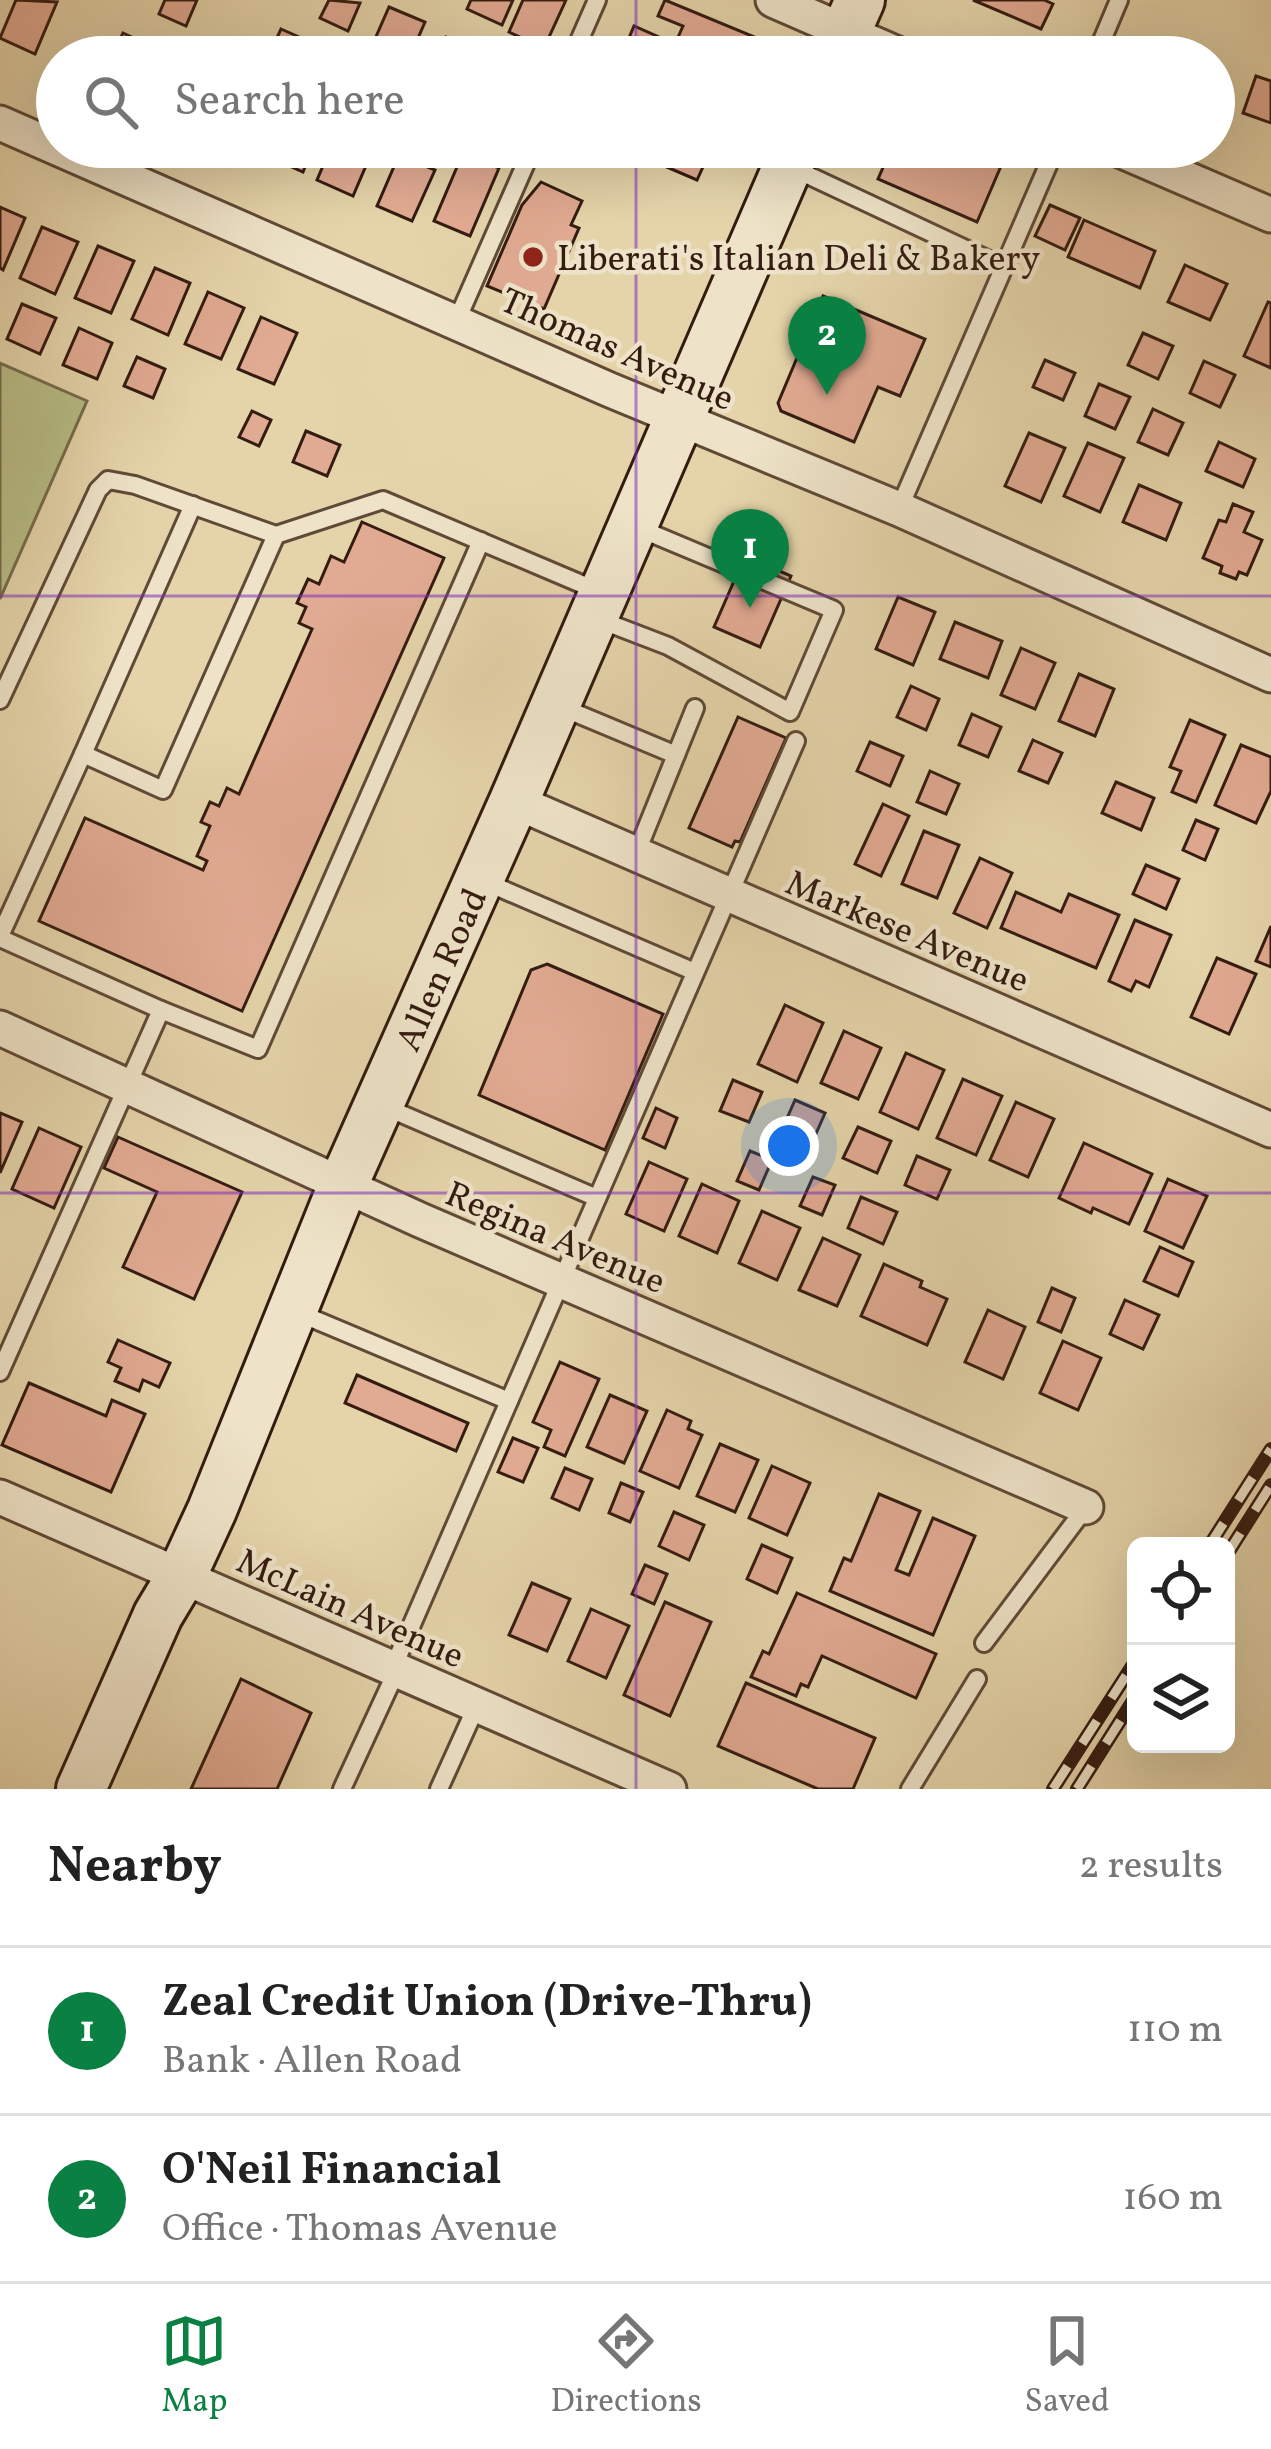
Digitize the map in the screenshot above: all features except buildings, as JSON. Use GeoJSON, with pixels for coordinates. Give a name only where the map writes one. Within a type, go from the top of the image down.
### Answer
{"type":"FeatureCollection","features":[{"type":"Feature","properties":{"kind":"main road","name":"Allen Road"},"geometry":{"type":"LineString","coordinates":[[81,1789],[158,1615],[182,1575],[343,1185],[634,526],[771,168]]}},
{"type":"Feature","properties":{"kind":"street"},"geometry":{"type":"LineString","coordinates":[[772,0],[847,30]]}},
{"type":"Feature","properties":{"kind":"street","name":"Thomas Avenue"},"geometry":{"type":"LineString","coordinates":[[0,123],[36,139]]}},
{"type":"Feature","properties":{"kind":"street","name":"Thomas Avenue"},"geometry":{"type":"LineString","coordinates":[[104,168],[899,509],[1271,675]]}},
{"type":"Feature","properties":{"kind":"street"},"geometry":{"type":"LineString","coordinates":[[1162,168],[1271,215]]}},
{"type":"Feature","properties":{"kind":"street","name":"Markese Avenue"},"geometry":{"type":"LineString","coordinates":[[514,801],[1271,1130]]}},
{"type":"Feature","properties":{"kind":"street","name":"Regina Avenue"},"geometry":{"type":"LineString","coordinates":[[0,1028],[343,1185],[1086,1507]]}},
{"type":"Feature","properties":{"kind":"street","name":"McLain Avenue"},"geometry":{"type":"LineString","coordinates":[[0,1497],[669,1789]]}},
{"type":"Feature","properties":{"kind":"lane"},"geometry":{"type":"LineString","coordinates":[[581,36],[597,0]]}},
{"type":"Feature","properties":{"kind":"lane"},"geometry":{"type":"LineString","coordinates":[[1103,36],[1119,0]]}},
{"type":"Feature","properties":{"kind":"lane"},"geometry":{"type":"LineString","coordinates":[[457,320],[523,168]]}},
{"type":"Feature","properties":{"kind":"lane"},"geometry":{"type":"LineString","coordinates":[[807,168],[1004,267]]}},
{"type":"Feature","properties":{"kind":"lane"},"geometry":{"type":"LineString","coordinates":[[899,509],[1047,168]]}},
{"type":"Feature","properties":{"kind":"lane"},"geometry":{"type":"LineString","coordinates":[[0,700],[98,490],[108,480],[135,484],[276,535],[383,500],[481,541],[790,712],[834,610],[634,526]]}},
{"type":"Feature","properties":{"kind":"lane"},"geometry":{"type":"LineString","coordinates":[[193,506],[0,937],[258,1048],[481,541]]}},
{"type":"Feature","properties":{"kind":"lane"},"geometry":{"type":"LineString","coordinates":[[83,754],[163,790],[276,535]]}},
{"type":"Feature","properties":{"kind":"lane"},"geometry":{"type":"LineString","coordinates":[[556,705],[676,755]]}},
{"type":"Feature","properties":{"kind":"lane"},"geometry":{"type":"LineString","coordinates":[[636,854],[695,708]]}},
{"type":"Feature","properties":{"kind":"lane"},"geometry":{"type":"LineString","coordinates":[[342,1789],[796,741]]}},
{"type":"Feature","properties":{"kind":"lane"},"geometry":{"type":"LineString","coordinates":[[480,879],[695,972]]}},
{"type":"Feature","properties":{"kind":"lane"},"geometry":{"type":"LineString","coordinates":[[0,1372],[161,1010]]}},
{"type":"Feature","properties":{"kind":"lane"},"geometry":{"type":"LineString","coordinates":[[379,1104],[597,1198]]}},
{"type":"Feature","properties":{"kind":"lane"},"geometry":{"type":"LineString","coordinates":[[292,1311],[509,1401]]}},
{"type":"Feature","properties":{"kind":"lane"},"geometry":{"type":"LineString","coordinates":[[984,1643],[1086,1507]]}},
{"type":"Feature","properties":{"kind":"lane"},"geometry":{"type":"LineString","coordinates":[[910,1789],[977,1679]]}},
{"type":"Feature","properties":{"kind":"lane"},"geometry":{"type":"LineString","coordinates":[[440,1789],[477,1705]]}},
{"type":"Feature","properties":{"kind":"green space"},"geometry":{"type":"Polygon","coordinates":[[[0,363],[87,401],[0,599],[0,363]]]}},
{"type":"Feature","properties":{"kind":"railway"},"geometry":{"type":"LineString","coordinates":[[1215,1537],[1271,1449]]}},
{"type":"Feature","properties":{"kind":"railway"},"geometry":{"type":"LineString","coordinates":[[1235,1542],[1271,1485]]}},
{"type":"Feature","properties":{"kind":"railway"},"geometry":{"type":"LineString","coordinates":[[1053,1789],[1127,1674]]}},
{"type":"Feature","properties":{"kind":"railway"},"geometry":{"type":"LineString","coordinates":[[1077,1789],[1127,1710]]}},
{"type":"Feature","properties":{"kind":"place","name":"Liberati's Italian Deli & Bakery"},"geometry":{"type":"Point","coordinates":[533,257]}},
{"type":"Feature","properties":{"kind":"place","name":"O'Neil Financial"},"geometry":{"type":"Point","coordinates":[827,395]}},
{"type":"Feature","properties":{"kind":"place","name":"Zeal Credit Union (Drive-Thru)"},"geometry":{"type":"Point","coordinates":[750,608]}}]}
